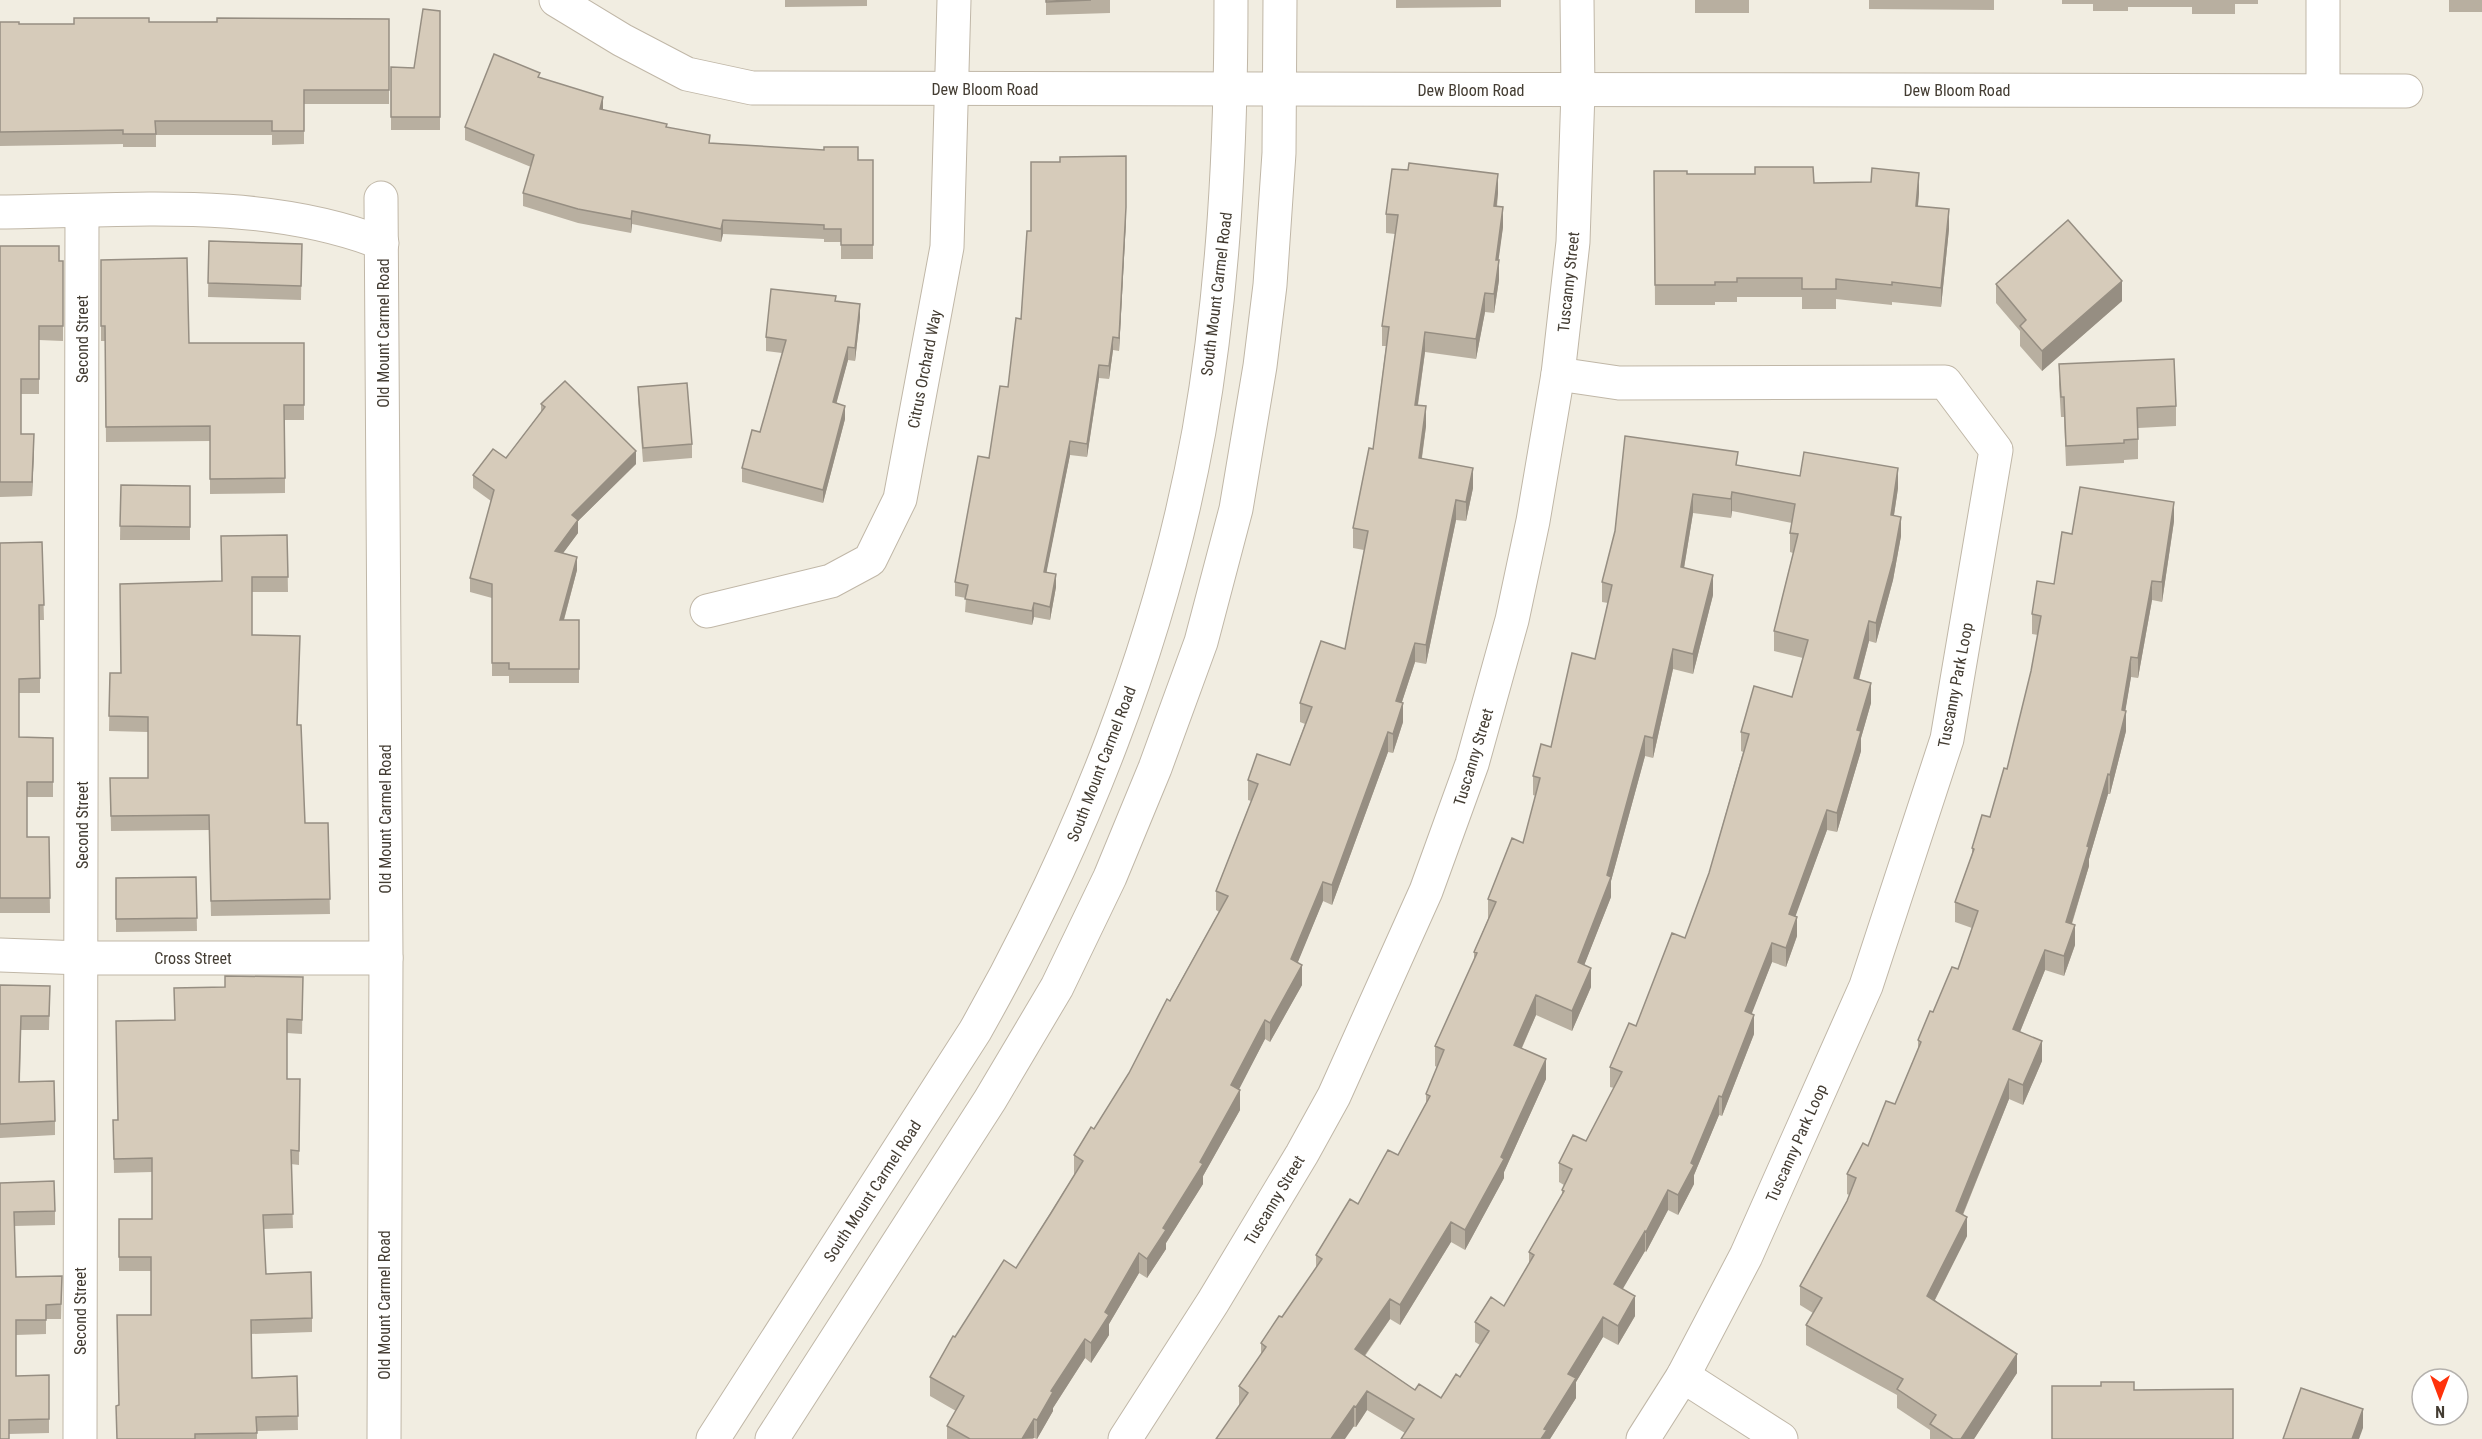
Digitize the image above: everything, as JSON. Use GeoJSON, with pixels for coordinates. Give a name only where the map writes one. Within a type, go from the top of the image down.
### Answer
{"type":"FeatureCollection","features":[{"type":"Feature","properties":{"kind":"street","name":"Dew Bloom Road"},"geometry":{"type":"LineString","coordinates":[[556,0],[622,40],[687,75],[752,88],[1578,91],[2323,89],[2406,91]]}},
{"type":"Feature","properties":{"kind":"street","name":"Citrus Orchard Way"},"geometry":{"type":"LineString","coordinates":[[707,611],[831,582],[870,560],[900,499],[947,248],[954,0]]}},
{"type":"Feature","properties":{"kind":"street","name":"South Mount Carmel Road"},"geometry":{"type":"LineString","coordinates":[[713,1439],[975,1031],[1045,901],[1083,816],[1150,630],[1178,530],[1199,432],[1214,326],[1226,216],[1231,90],[1231,0]]}},
{"type":"Feature","properties":{"kind":"street"},"geometry":{"type":"LineString","coordinates":[[772,1439],[990,1100],[1057,987],[1110,878],[1155,768],[1201,642],[1236,509],[1260,366],[1270,285],[1279,153],[1280,0]]}},
{"type":"Feature","properties":{"kind":"street","name":"Tuscanny Street"},"geometry":{"type":"LineString","coordinates":[[1125,1439],[1213,1302],[1302,1154],[1354,1055],[1426,891],[1465,785],[1507,639],[1533,521],[1558,374],[1574,242],[1578,91],[1577,0]]}},
{"type":"Feature","properties":{"kind":"street"},"geometry":{"type":"LineString","coordinates":[[2323,0],[2323,89]]}},
{"type":"Feature","properties":{"kind":"street","name":"Old Mount Carmel Road"},"geometry":{"type":"LineString","coordinates":[[381,198],[386,958],[384,1439]]}},
{"type":"Feature","properties":{"kind":"street","name":"Second Street"},"geometry":{"type":"LineString","coordinates":[[80,1439],[82,211]]}},
{"type":"Feature","properties":{"kind":"street"},"geometry":{"type":"LineString","coordinates":[[0,212],[242,212],[321,224],[382,243]]}},
{"type":"Feature","properties":{"kind":"street","name":"Tuscanny Park Loop"},"geometry":{"type":"LineString","coordinates":[[1558,374],[1619,383],[1945,382],[1996,450],[1947,739],[1866,986],[1746,1256],[1683,1376],[1643,1439]]}},
{"type":"Feature","properties":{"kind":"street","name":"Cross Street"},"geometry":{"type":"LineString","coordinates":[[0,954],[82,958],[386,958]]}},
{"type":"Feature","properties":{"kind":"street"},"geometry":{"type":"LineString","coordinates":[[1683,1376],[1781,1439]]}},
{"type":"Feature","properties":{"kind":"building"},"geometry":{"type":"Polygon","coordinates":[[[1046,0],[1091,0],[1046,2],[1046,0]]]}},
{"type":"Feature","properties":{"kind":"building"},"geometry":{"type":"Polygon","coordinates":[[[423,9],[440,11],[440,117],[391,117],[391,67],[414,68],[423,9]]]}},
{"type":"Feature","properties":{"kind":"building"},"geometry":{"type":"Polygon","coordinates":[[[74,18],[149,18],[149,22],[217,22],[217,18],[389,19],[389,90],[304,90],[304,131],[272,131],[272,121],[155,121],[156,134],[123,134],[123,130],[0,132],[0,22],[74,24],[74,18]]]}},
{"type":"Feature","properties":{"kind":"building"},"geometry":{"type":"Polygon","coordinates":[[[494,54],[540,73],[538,77],[603,97],[600,109],[667,124],[666,127],[710,135],[709,143],[824,150],[824,147],[858,147],[858,160],[873,160],[873,245],[841,245],[841,229],[824,229],[824,225],[723,220],[721,229],[632,211],[631,219],[578,209],[523,193],[534,155],[465,127],[494,54]]]}},
{"type":"Feature","properties":{"kind":"building"},"geometry":{"type":"Polygon","coordinates":[[[1126,156],[1126,207],[1119,338],[1113,337],[1109,366],[1099,365],[1087,444],[1070,441],[1044,572],[1056,574],[1050,607],[1034,603],[1032,611],[965,599],[968,585],[955,582],[978,456],[989,458],[1000,386],[1008,387],[1016,318],[1021,319],[1027,231],[1031,231],[1031,162],[1060,162],[1060,157],[1126,156]]]}},
{"type":"Feature","properties":{"kind":"building"},"geometry":{"type":"Polygon","coordinates":[[[1409,163],[1498,174],[1494,206],[1503,207],[1494,294],[1485,293],[1476,339],[1425,332],[1415,405],[1426,406],[1419,458],[1473,468],[1466,502],[1456,500],[1426,645],[1415,643],[1396,701],[1403,703],[1393,734],[1388,732],[1332,885],[1323,882],[1291,959],[1302,965],[1270,1023],[1265,1020],[1231,1085],[1240,1090],[1200,1162],[1203,1164],[1163,1228],[1166,1230],[1147,1259],[1139,1253],[1105,1312],[1109,1315],[1091,1343],[1085,1339],[1051,1391],[1053,1392],[1037,1420],[1034,1419],[1022,1439],[970,1439],[947,1426],[964,1396],[930,1377],[953,1336],[955,1337],[1004,1260],[1016,1268],[1083,1161],[1074,1155],[1091,1127],[1094,1129],[1129,1073],[1167,999],[1170,1001],[1228,896],[1216,891],[1258,784],[1248,780],[1257,754],[1290,765],[1312,707],[1300,703],[1321,641],[1345,649],[1368,531],[1353,528],[1369,448],[1373,449],[1389,327],[1382,326],[1398,215],[1386,214],[1392,169],[1408,170],[1409,163]]]}},
{"type":"Feature","properties":{"kind":"building"},"geometry":{"type":"Polygon","coordinates":[[[1755,167],[1813,167],[1814,183],[1871,182],[1872,168],[1919,173],[1916,206],[1949,209],[1941,288],[1836,279],[1836,289],[1802,289],[1802,278],[1737,278],[1737,282],[1715,282],[1715,285],[1655,285],[1654,171],[1687,171],[1687,174],[1755,174],[1755,167]]]}},
{"type":"Feature","properties":{"kind":"building"},"geometry":{"type":"Polygon","coordinates":[[[2068,220],[2122,281],[2042,351],[2020,326],[2026,320],[1996,284],[2068,220]]]}},
{"type":"Feature","properties":{"kind":"building"},"geometry":{"type":"Polygon","coordinates":[[[209,241],[302,244],[301,286],[208,283],[209,241]]]}},
{"type":"Feature","properties":{"kind":"building"},"geometry":{"type":"Polygon","coordinates":[[[0,246],[59,246],[59,261],[63,261],[63,326],[39,326],[39,379],[21,379],[21,434],[34,434],[32,482],[0,482],[0,246]]]}},
{"type":"Feature","properties":{"kind":"building"},"geometry":{"type":"Polygon","coordinates":[[[187,258],[189,343],[304,343],[304,405],[284,405],[285,478],[210,479],[210,426],[106,427],[105,326],[101,326],[101,260],[187,258]]]}},
{"type":"Feature","properties":{"kind":"building"},"geometry":{"type":"Polygon","coordinates":[[[771,289],[836,296],[835,301],[860,304],[855,348],[848,347],[833,402],[845,406],[823,490],[742,468],[752,430],[760,432],[786,340],[766,337],[771,289]]]}},
{"type":"Feature","properties":{"kind":"building"},"geometry":{"type":"Polygon","coordinates":[[[2174,359],[2176,406],[2137,408],[2138,439],[2124,440],[2124,443],[2066,446],[2064,397],[2061,397],[2059,364],[2174,359]]]}},
{"type":"Feature","properties":{"kind":"building"},"geometry":{"type":"Polygon","coordinates":[[[565,381],[636,451],[572,515],[578,520],[555,551],[577,557],[560,620],[579,620],[579,669],[509,669],[509,663],[492,663],[492,584],[470,578],[494,490],[473,475],[493,449],[506,458],[545,407],[541,404],[565,381]]]}},
{"type":"Feature","properties":{"kind":"building"},"geometry":{"type":"Polygon","coordinates":[[[687,383],[692,444],[643,448],[638,387],[687,383]]]}},
{"type":"Feature","properties":{"kind":"building"},"geometry":{"type":"Polygon","coordinates":[[[1625,436],[1738,452],[1736,465],[1800,476],[1804,452],[1898,468],[1891,515],[1901,517],[1893,561],[1876,623],[1869,621],[1854,678],[1871,683],[1857,730],[1861,731],[1837,813],[1827,810],[1789,914],[1797,917],[1786,948],[1772,943],[1745,1011],[1754,1015],[1722,1097],[1719,1096],[1691,1163],[1694,1165],[1678,1195],[1668,1190],[1646,1232],[1614,1284],[1635,1296],[1618,1326],[1603,1317],[1568,1374],[1576,1378],[1544,1429],[1547,1430],[1541,1439],[1401,1439],[1414,1419],[1367,1391],[1331,1439],[1216,1439],[1248,1393],[1239,1386],[1266,1347],[1261,1343],[1322,1259],[1316,1255],[1350,1199],[1358,1204],[1388,1150],[1398,1155],[1430,1096],[1426,1094],[1444,1050],[1435,1046],[1477,953],[1474,952],[1496,902],[1488,899],[1512,838],[1523,843],[1540,778],[1533,776],[1541,744],[1551,747],[1572,653],[1595,659],[1612,585],[1602,582],[1615,531],[1625,436]],[[1732,492],[1731,499],[1693,494],[1681,567],[1713,575],[1693,654],[1673,649],[1653,738],[1645,736],[1607,875],[1611,877],[1578,962],[1591,968],[1572,1011],[1536,995],[1514,1045],[1546,1059],[1501,1157],[1504,1159],[1465,1230],[1451,1222],[1400,1305],[1390,1299],[1355,1349],[1415,1390],[1419,1384],[1441,1398],[1456,1374],[1460,1377],[1489,1331],[1475,1322],[1491,1297],[1504,1306],[1534,1255],[1529,1252],[1564,1191],[1562,1190],[1572,1169],[1559,1163],[1573,1135],[1586,1141],[1622,1072],[1610,1067],[1629,1023],[1636,1026],[1672,933],[1685,938],[1709,873],[1749,734],[1741,732],[1754,686],[1792,697],[1808,640],[1774,631],[1798,534],[1790,533],[1795,504],[1732,492]]]}},
{"type":"Feature","properties":{"kind":"building"},"geometry":{"type":"Polygon","coordinates":[[[121,485],[190,486],[190,527],[120,526],[121,485]]]}},
{"type":"Feature","properties":{"kind":"building"},"geometry":{"type":"Polygon","coordinates":[[[2080,487],[2174,502],[2162,582],[2152,581],[2138,658],[2131,657],[2122,710],[2126,711],[2110,775],[2108,774],[2066,922],[2075,925],[2064,956],[2045,950],[2013,1029],[2042,1041],[2023,1085],[2009,1079],[1956,1211],[1967,1217],[1927,1296],[2017,1354],[1961,1439],[1953,1439],[1930,1424],[1936,1415],[1897,1389],[1903,1379],[1806,1325],[1822,1298],[1800,1286],[1847,1201],[1856,1178],[1847,1174],[1863,1143],[1868,1146],[1886,1101],[1895,1104],[1921,1042],[1918,1040],[1930,1011],[1933,1012],[1952,967],[1958,969],[1978,911],[1955,902],[1974,849],[1972,848],[1982,815],[1990,817],[2004,768],[2007,769],[2031,671],[2041,616],[2032,614],[2037,581],[2054,584],[2062,532],[2072,534],[2080,487]]]}},
{"type":"Feature","properties":{"kind":"building"},"geometry":{"type":"Polygon","coordinates":[[[287,535],[288,577],[252,577],[252,635],[300,636],[297,725],[301,725],[305,823],[328,823],[330,899],[211,901],[209,815],[111,816],[110,778],[148,778],[148,717],[109,716],[110,673],[121,673],[120,584],[222,581],[221,536],[287,535]]]}},
{"type":"Feature","properties":{"kind":"building"},"geometry":{"type":"Polygon","coordinates":[[[42,542],[44,605],[39,605],[40,678],[19,679],[19,737],[53,738],[53,782],[27,782],[27,837],[49,837],[50,898],[0,898],[0,543],[42,542]]]}},
{"type":"Feature","properties":{"kind":"building"},"geometry":{"type":"Polygon","coordinates":[[[196,877],[197,918],[116,919],[116,878],[196,877]]]}},
{"type":"Feature","properties":{"kind":"building"},"geometry":{"type":"Polygon","coordinates":[[[225,976],[303,977],[302,1020],[287,1019],[287,1079],[300,1079],[299,1151],[291,1150],[293,1214],[263,1215],[266,1274],[311,1272],[312,1318],[251,1320],[252,1378],[297,1376],[298,1416],[256,1417],[257,1433],[195,1434],[195,1439],[117,1439],[116,1406],[119,1405],[117,1315],[151,1315],[151,1257],[119,1257],[119,1219],[152,1219],[152,1158],[114,1159],[113,1120],[118,1120],[116,1021],[175,1020],[174,988],[225,987],[225,976]]]}},
{"type":"Feature","properties":{"kind":"building"},"geometry":{"type":"Polygon","coordinates":[[[0,985],[50,986],[49,1016],[21,1016],[19,1082],[54,1081],[55,1121],[0,1124],[0,985]]]}},
{"type":"Feature","properties":{"kind":"building"},"geometry":{"type":"Polygon","coordinates":[[[54,1181],[55,1211],[14,1212],[16,1277],[62,1276],[61,1304],[46,1305],[46,1320],[16,1320],[16,1376],[49,1375],[49,1419],[9,1420],[9,1439],[0,1439],[0,1183],[54,1181]]]}},
{"type":"Feature","properties":{"kind":"building"},"geometry":{"type":"Polygon","coordinates":[[[2101,1382],[2134,1382],[2134,1390],[2233,1389],[2233,1439],[2052,1439],[2052,1386],[2101,1386],[2101,1382]]]}},
{"type":"Feature","properties":{"kind":"building"},"geometry":{"type":"Polygon","coordinates":[[[2301,1388],[2363,1409],[2352,1439],[2283,1439],[2301,1388]]]}}]}
